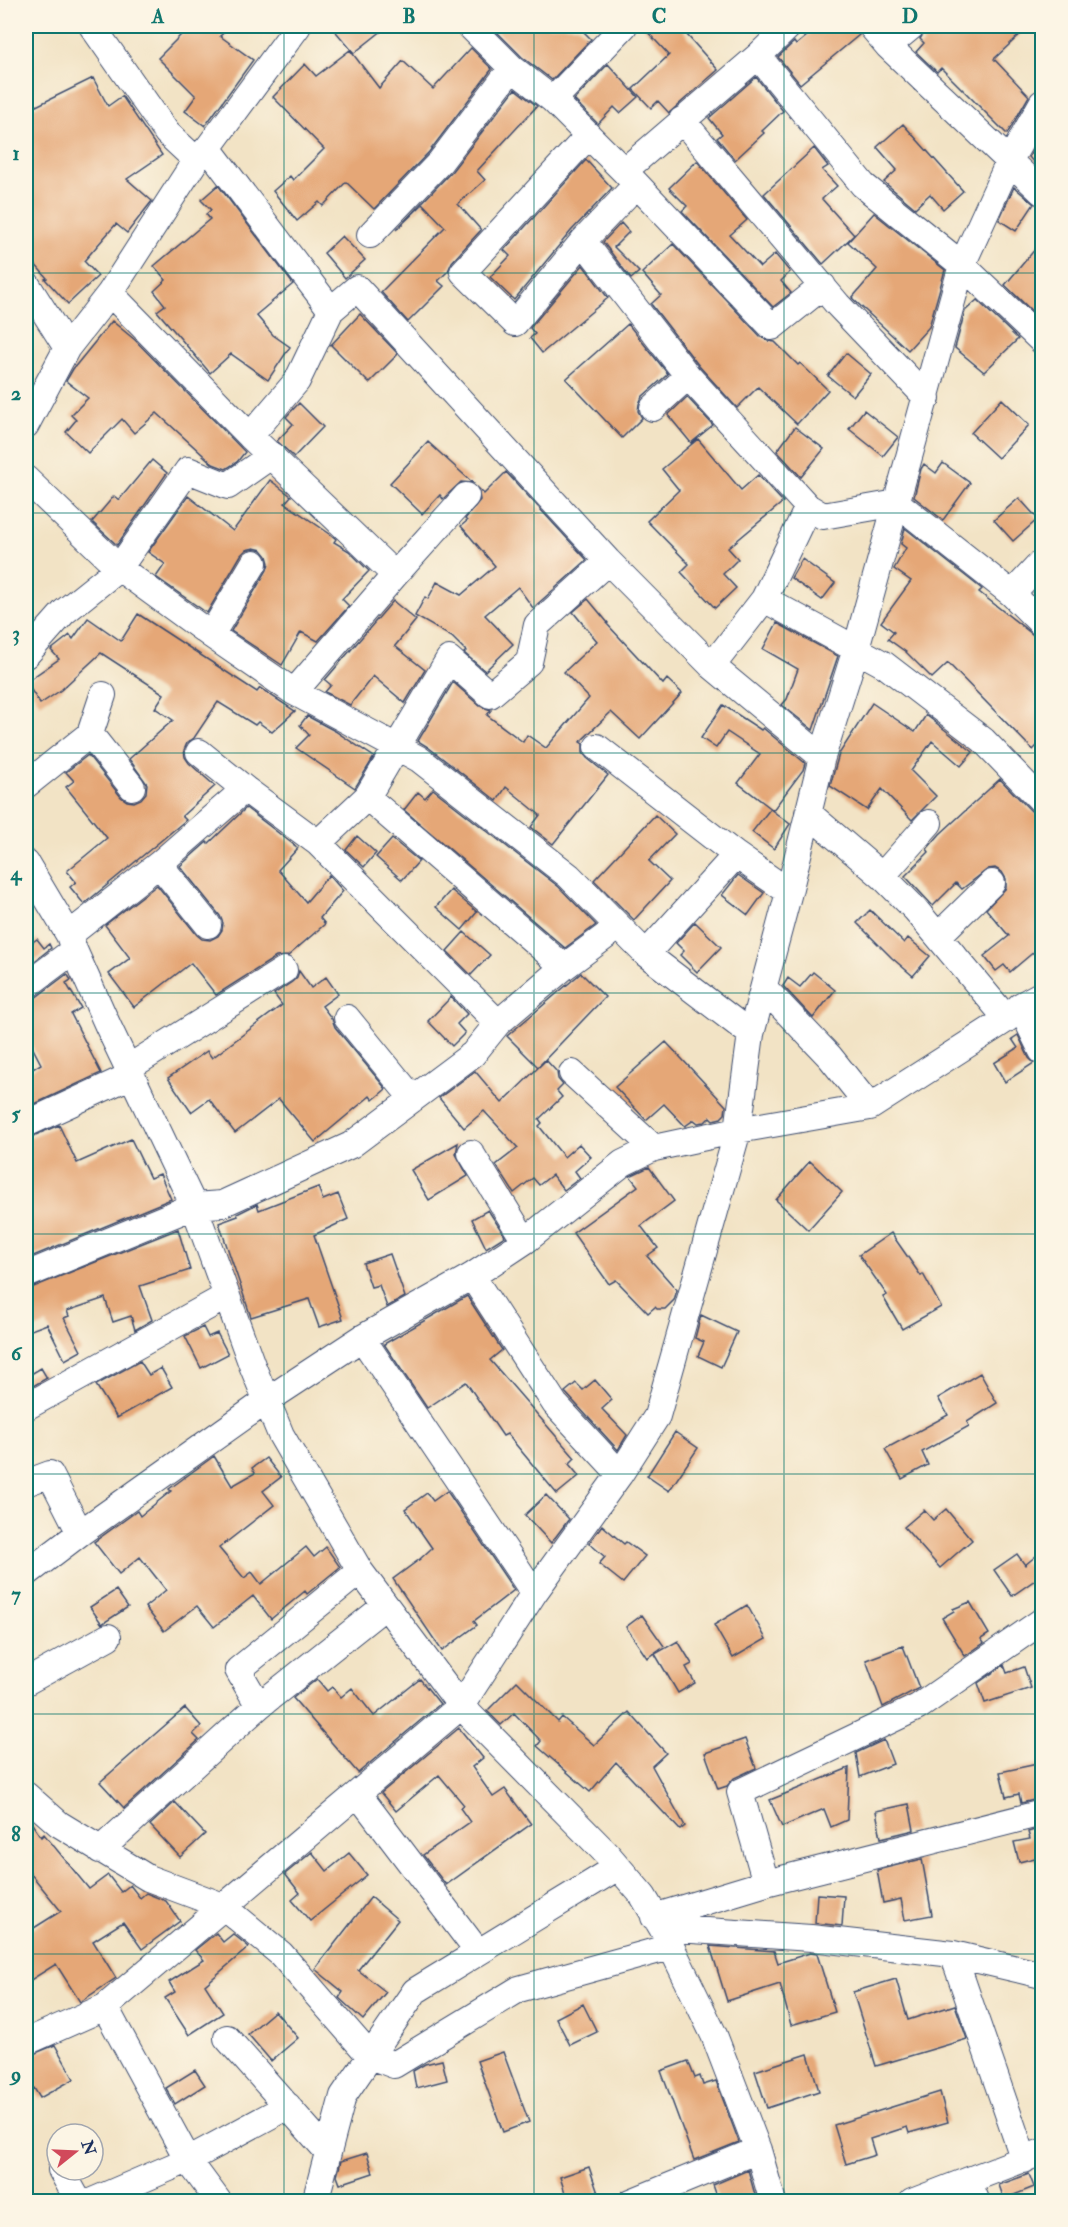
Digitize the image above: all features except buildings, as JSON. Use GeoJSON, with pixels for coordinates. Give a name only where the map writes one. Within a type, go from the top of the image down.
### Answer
{"type":"FeatureCollection","features":[{"type":"Feature","properties":{"kind":"street"},"geometry":{"type":"LineString","coordinates":[[92,26],[167,133],[202,154],[331,310]]}},
{"type":"Feature","properties":{"kind":"street"},"geometry":{"type":"LineString","coordinates":[[26,425],[67,348],[110,293],[202,154],[298,26]]}},
{"type":"Feature","properties":{"kind":"street"},"geometry":{"type":"LineString","coordinates":[[470,26],[512,68],[553,100],[772,327],[823,286]]}},
{"type":"Feature","properties":{"kind":"street"},"geometry":{"type":"LineString","coordinates":[[553,100],[624,26]]}},
{"type":"Feature","properties":{"kind":"street"},"geometry":{"type":"LineString","coordinates":[[588,136],[463,272],[515,323],[583,241],[630,178],[682,120],[758,56],[789,26]]}},
{"type":"Feature","properties":{"kind":"street"},"geometry":{"type":"LineString","coordinates":[[871,26],[888,46],[1042,192]]}},
{"type":"Feature","properties":{"kind":"street"},"geometry":{"type":"LineString","coordinates":[[888,46],[912,26]]}},
{"type":"Feature","properties":{"kind":"street"},"geometry":{"type":"LineString","coordinates":[[758,56],[862,185],[962,265],[1042,341]]}},
{"type":"Feature","properties":{"kind":"street"},"geometry":{"type":"LineString","coordinates":[[370,235],[440,162],[512,68]]}},
{"type":"Feature","properties":{"kind":"street"},"geometry":{"type":"LineString","coordinates":[[26,2042],[105,2007],[461,1706],[534,1593],[620,1474],[657,1416],[738,1130],[751,1034],[822,757],[856,649],[962,265],[1009,162],[1042,103]]}},
{"type":"Feature","properties":{"kind":"street"},"geometry":{"type":"LineString","coordinates":[[682,120],[823,286],[927,398]]}},
{"type":"Feature","properties":{"kind":"street"},"geometry":{"type":"LineString","coordinates":[[583,241],[687,376],[808,507],[823,516],[897,502],[1012,594],[1042,624]]}},
{"type":"Feature","properties":{"kind":"street"},"geometry":{"type":"LineString","coordinates":[[26,283],[67,348]]}},
{"type":"Feature","properties":{"kind":"street"},"geometry":{"type":"LineString","coordinates":[[250,436],[297,381],[331,310],[357,288],[608,561],[712,666],[822,757]]}},
{"type":"Feature","properties":{"kind":"street"},"geometry":{"type":"LineString","coordinates":[[110,293],[250,436],[395,575]]}},
{"type":"Feature","properties":{"kind":"street"},"geometry":{"type":"LineString","coordinates":[[653,408],[687,376]]}},
{"type":"Feature","properties":{"kind":"street"},"geometry":{"type":"LineString","coordinates":[[26,655],[64,612],[119,568],[188,470],[228,486],[272,455]]}},
{"type":"Feature","properties":{"kind":"street"},"geometry":{"type":"LineString","coordinates":[[26,479],[119,568],[211,635],[294,692],[419,759],[569,876],[646,954],[751,1034]]}},
{"type":"Feature","properties":{"kind":"street"},"geometry":{"type":"LineString","coordinates":[[294,692],[466,496]]}},
{"type":"Feature","properties":{"kind":"street"},"geometry":{"type":"LineString","coordinates":[[712,666],[764,599],[808,507]]}},
{"type":"Feature","properties":{"kind":"street"},"geometry":{"type":"LineString","coordinates":[[318,843],[367,797],[449,659],[490,695],[529,662],[537,625],[608,561]]}},
{"type":"Feature","properties":{"kind":"street"},"geometry":{"type":"LineString","coordinates":[[1012,594],[1042,562]]}},
{"type":"Feature","properties":{"kind":"street"},"geometry":{"type":"LineString","coordinates":[[211,635],[254,563]]}},
{"type":"Feature","properties":{"kind":"street"},"geometry":{"type":"LineString","coordinates":[[764,599],[885,665],[983,740],[1042,801]]}},
{"type":"Feature","properties":{"kind":"street"},"geometry":{"type":"LineString","coordinates":[[26,785],[90,734],[103,695]]}},
{"type":"Feature","properties":{"kind":"street"},"geometry":{"type":"LineString","coordinates":[[90,734],[132,787]]}},
{"type":"Feature","properties":{"kind":"street"},"geometry":{"type":"LineString","coordinates":[[597,747],[736,855],[789,892]]}},
{"type":"Feature","properties":{"kind":"street"},"geometry":{"type":"LineString","coordinates":[[199,752],[318,843],[498,1023]]}},
{"type":"Feature","properties":{"kind":"street"},"geometry":{"type":"LineString","coordinates":[[26,986],[245,789]]}},
{"type":"Feature","properties":{"kind":"street"},"geometry":{"type":"LineString","coordinates":[[367,797],[564,967]]}},
{"type":"Feature","properties":{"kind":"street"},"geometry":{"type":"LineString","coordinates":[[808,813],[882,876],[1013,1012],[1042,1051]]}},
{"type":"Feature","properties":{"kind":"street"},"geometry":{"type":"LineString","coordinates":[[882,876],[929,823]]}},
{"type":"Feature","properties":{"kind":"street"},"geometry":{"type":"LineString","coordinates":[[646,954],[736,855]]}},
{"type":"Feature","properties":{"kind":"street"},"geometry":{"type":"LineString","coordinates":[[26,864],[72,943],[194,1206],[281,1436],[360,1571],[461,1706],[618,1867],[643,1896],[714,2035],[758,2150],[773,2202]]}},
{"type":"Feature","properties":{"kind":"street"},"geometry":{"type":"LineString","coordinates":[[159,864],[208,925]]}},
{"type":"Feature","properties":{"kind":"street"},"geometry":{"type":"LineString","coordinates":[[938,936],[992,883]]}},
{"type":"Feature","properties":{"kind":"street"},"geometry":{"type":"LineString","coordinates":[[26,1275],[194,1206],[222,1204],[351,1145],[473,1054],[498,1023],[564,967],[618,927]]}},
{"type":"Feature","properties":{"kind":"street"},"geometry":{"type":"LineString","coordinates":[[26,1124],[130,1071],[284,970]]}},
{"type":"Feature","properties":{"kind":"street"},"geometry":{"type":"LineString","coordinates":[[764,988],[830,1057],[870,1107]]}},
{"type":"Feature","properties":{"kind":"street"},"geometry":{"type":"LineString","coordinates":[[26,1574],[266,1401],[362,1338],[472,1276],[525,1241],[623,1163],[654,1148],[738,1130],[870,1107],[1042,994]]}},
{"type":"Feature","properties":{"kind":"street"},"geometry":{"type":"LineString","coordinates":[[347,1018],[413,1099]]}},
{"type":"Feature","properties":{"kind":"street"},"geometry":{"type":"LineString","coordinates":[[572,1073],[654,1148]]}},
{"type":"Feature","properties":{"kind":"street"},"geometry":{"type":"LineString","coordinates":[[471,1153],[525,1241]]}},
{"type":"Feature","properties":{"kind":"street"},"geometry":{"type":"LineString","coordinates":[[472,1276],[555,1404],[620,1474]]}},
{"type":"Feature","properties":{"kind":"street"},"geometry":{"type":"LineString","coordinates":[[26,1407],[227,1296]]}},
{"type":"Feature","properties":{"kind":"street"},"geometry":{"type":"LineString","coordinates":[[362,1338],[534,1593]]}},
{"type":"Feature","properties":{"kind":"street"},"geometry":{"type":"LineString","coordinates":[[26,1483],[50,1474],[80,1533]]}},
{"type":"Feature","properties":{"kind":"street"},"geometry":{"type":"LineString","coordinates":[[259,1706],[238,1670],[360,1571]]}},
{"type":"Feature","properties":{"kind":"street"},"geometry":{"type":"LineString","coordinates":[[100,1850],[259,1706],[385,1606]]}},
{"type":"Feature","properties":{"kind":"street"},"geometry":{"type":"LineString","coordinates":[[766,1883],[740,1792],[918,1707],[1042,1621]]}},
{"type":"Feature","properties":{"kind":"street"},"geometry":{"type":"LineString","coordinates":[[26,1682],[108,1637]]}},
{"type":"Feature","properties":{"kind":"street"},"geometry":{"type":"LineString","coordinates":[[358,1794],[478,1952]]}},
{"type":"Feature","properties":{"kind":"street"},"geometry":{"type":"LineString","coordinates":[[26,1796],[59,1824],[148,1878],[223,1906],[281,1954],[370,2056],[394,2066],[519,1989],[662,1930],[766,1883],[1042,1813]]}},
{"type":"Feature","properties":{"kind":"street"},"geometry":{"type":"LineString","coordinates":[[315,2202],[343,2096],[415,1991],[618,1867]]}},
{"type":"Feature","properties":{"kind":"street"},"geometry":{"type":"LineString","coordinates":[[662,1930],[811,1938],[953,1954],[1042,1974]]}},
{"type":"Feature","properties":{"kind":"street"},"geometry":{"type":"LineString","coordinates":[[912,2202],[972,2191],[1033,2156],[953,1954]]}},
{"type":"Feature","properties":{"kind":"street"},"geometry":{"type":"LineString","coordinates":[[105,2007],[188,2160],[219,2202]]}},
{"type":"Feature","properties":{"kind":"street"},"geometry":{"type":"LineString","coordinates":[[227,2038],[328,2152]]}},
{"type":"Feature","properties":{"kind":"street"},"geometry":{"type":"LineString","coordinates":[[90,2202],[188,2160],[288,2106]]}},
{"type":"Feature","properties":{"kind":"street"},"geometry":{"type":"LineString","coordinates":[[631,2202],[758,2150]]}},
{"type":"Feature","properties":{"kind":"street"},"geometry":{"type":"LineString","coordinates":[[68,2182],[79,2202]]}}]}
